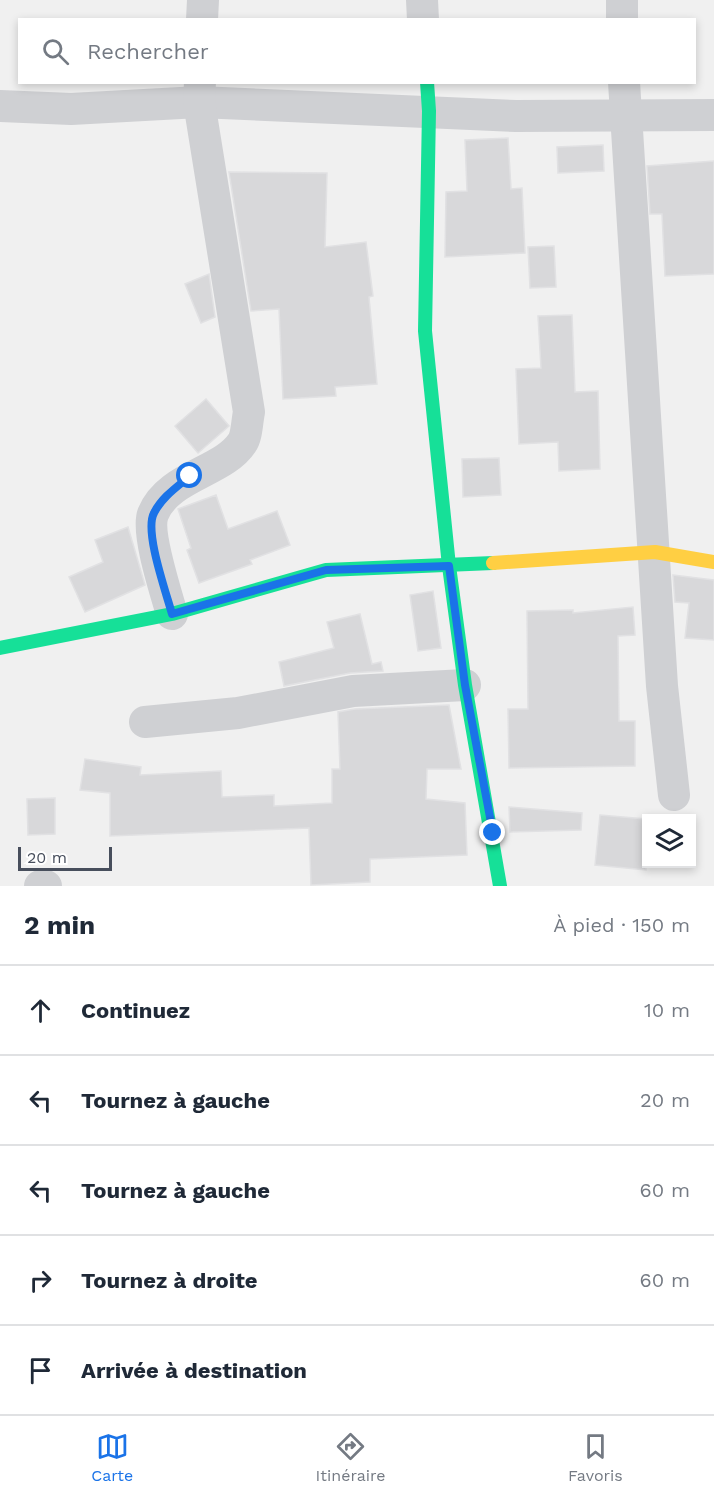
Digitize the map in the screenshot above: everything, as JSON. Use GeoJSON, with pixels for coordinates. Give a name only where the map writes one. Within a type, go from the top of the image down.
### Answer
{"type":"FeatureCollection","features":[{"type":"Feature","properties":{"kind":"street"},"geometry":{"type":"LineString","coordinates":[[202,18],[203,0]]}},
{"type":"Feature","properties":{"kind":"street"},"geometry":{"type":"LineString","coordinates":[[422,0],[423,18]]}},
{"type":"Feature","properties":{"kind":"street"},"geometry":{"type":"LineString","coordinates":[[622,0],[622,18]]}},
{"type":"Feature","properties":{"kind":"street"},"geometry":{"type":"LineString","coordinates":[[624,84],[662,686],[674,795]]}},
{"type":"Feature","properties":{"kind":"street"},"geometry":{"type":"LineString","coordinates":[[0,106],[71,109],[200,92],[428,97],[516,116],[714,115]]}},
{"type":"Feature","properties":{"kind":"street"},"geometry":{"type":"LineString","coordinates":[[172,614],[153,541],[152,515],[169,494],[183,482],[226,458],[243,442],[249,412],[200,92]]}},
{"type":"Feature","properties":{"kind":"street"},"geometry":{"type":"LineString","coordinates":[[428,97],[425,331],[449,566],[465,685],[500,886]]}},
{"type":"Feature","properties":{"kind":"street"},"geometry":{"type":"LineString","coordinates":[[0,648],[172,614],[326,570],[449,566],[655,552],[714,562]]}},
{"type":"Feature","properties":{"kind":"street"},"geometry":{"type":"LineString","coordinates":[[145,722],[238,712],[354,691],[465,685]]}},
{"type":"Feature","properties":{"kind":"street"},"geometry":{"type":"LineString","coordinates":[[40,886],[46,886]]}},
{"type":"Feature","properties":{"kind":"building"},"geometry":{"type":"Polygon","coordinates":[[[508,138],[511,189],[522,188],[525,253],[445,257],[446,192],[467,191],[465,140],[508,138]]]}},
{"type":"Feature","properties":{"kind":"building"},"geometry":{"type":"Polygon","coordinates":[[[603,145],[604,171],[558,173],[557,147],[603,145]]]}},
{"type":"Feature","properties":{"kind":"building"},"geometry":{"type":"Polygon","coordinates":[[[714,161],[714,274],[665,276],[662,214],[650,214],[647,166],[714,161]]]}},
{"type":"Feature","properties":{"kind":"building"},"geometry":{"type":"Polygon","coordinates":[[[229,172],[327,173],[325,247],[366,242],[373,296],[369,297],[377,384],[335,387],[336,396],[283,399],[279,309],[251,311],[229,172]]]}},
{"type":"Feature","properties":{"kind":"building"},"geometry":{"type":"Polygon","coordinates":[[[554,246],[556,287],[530,288],[528,247],[554,246]]]}},
{"type":"Feature","properties":{"kind":"building"},"geometry":{"type":"Polygon","coordinates":[[[209,274],[215,317],[201,323],[185,284],[209,274]]]}},
{"type":"Feature","properties":{"kind":"building"},"geometry":{"type":"Polygon","coordinates":[[[572,315],[575,392],[598,391],[600,469],[559,471],[558,442],[519,444],[516,369],[541,368],[538,316],[572,315]]]}},
{"type":"Feature","properties":{"kind":"building"},"geometry":{"type":"Polygon","coordinates":[[[206,399],[229,426],[198,453],[175,426],[206,399]]]}},
{"type":"Feature","properties":{"kind":"building"},"geometry":{"type":"Polygon","coordinates":[[[499,458],[501,495],[463,497],[462,459],[499,458]]]}},
{"type":"Feature","properties":{"kind":"building"},"geometry":{"type":"Polygon","coordinates":[[[216,495],[228,529],[277,511],[290,545],[250,560],[252,564],[199,583],[187,550],[191,548],[178,509],[216,495]]]}},
{"type":"Feature","properties":{"kind":"building"},"geometry":{"type":"Polygon","coordinates":[[[128,527],[145,585],[85,612],[69,577],[103,562],[95,540],[128,527]]]}},
{"type":"Feature","properties":{"kind":"building"},"geometry":{"type":"Polygon","coordinates":[[[673,575],[714,580],[714,640],[685,638],[689,603],[675,602],[673,575]]]}},
{"type":"Feature","properties":{"kind":"building"},"geometry":{"type":"Polygon","coordinates":[[[433,591],[441,648],[418,651],[410,595],[433,591]]]}},
{"type":"Feature","properties":{"kind":"building"},"geometry":{"type":"Polygon","coordinates":[[[633,607],[635,635],[618,636],[619,721],[635,721],[635,766],[509,768],[508,709],[528,709],[527,611],[573,610],[573,613],[633,607]]]}},
{"type":"Feature","properties":{"kind":"building"},"geometry":{"type":"Polygon","coordinates":[[[360,614],[372,664],[381,662],[383,671],[350,673],[284,686],[279,662],[334,648],[327,622],[360,614]]]}},
{"type":"Feature","properties":{"kind":"building"},"geometry":{"type":"Polygon","coordinates":[[[449,705],[461,769],[427,769],[426,799],[465,803],[467,855],[370,859],[370,882],[311,885],[309,828],[110,836],[110,793],[80,790],[85,759],[141,767],[140,775],[221,771],[222,797],[274,795],[274,806],[332,803],[332,769],[340,769],[338,712],[355,709],[449,705]]]}},
{"type":"Feature","properties":{"kind":"building"},"geometry":{"type":"Polygon","coordinates":[[[55,798],[55,834],[28,835],[27,799],[55,798]]]}},
{"type":"Feature","properties":{"kind":"building"},"geometry":{"type":"Polygon","coordinates":[[[509,807],[582,813],[581,830],[510,832],[509,807]]]}},
{"type":"Feature","properties":{"kind":"building"},"geometry":{"type":"Polygon","coordinates":[[[600,815],[642,819],[642,868],[646,870],[595,865],[600,815]]]}},
{"type":"Feature","properties":{"kind":"traffic: fast"},"geometry":{"type":"LineString","coordinates":[[427,84],[429,111],[425,331],[449,566],[465,685],[500,886]]}},
{"type":"Feature","properties":{"kind":"traffic: fast"},"geometry":{"type":"LineString","coordinates":[[0,648],[172,614],[326,570],[493,563]]}},
{"type":"Feature","properties":{"kind":"traffic: slow"},"geometry":{"type":"LineString","coordinates":[[493,563],[655,552],[714,562]]}},
{"type":"Feature","properties":{"kind":"route"},"geometry":{"type":"LineString","coordinates":[[190,476],[169,494],[152,515],[153,541],[172,614],[326,570],[449,566],[465,685],[493,833]]}}]}
